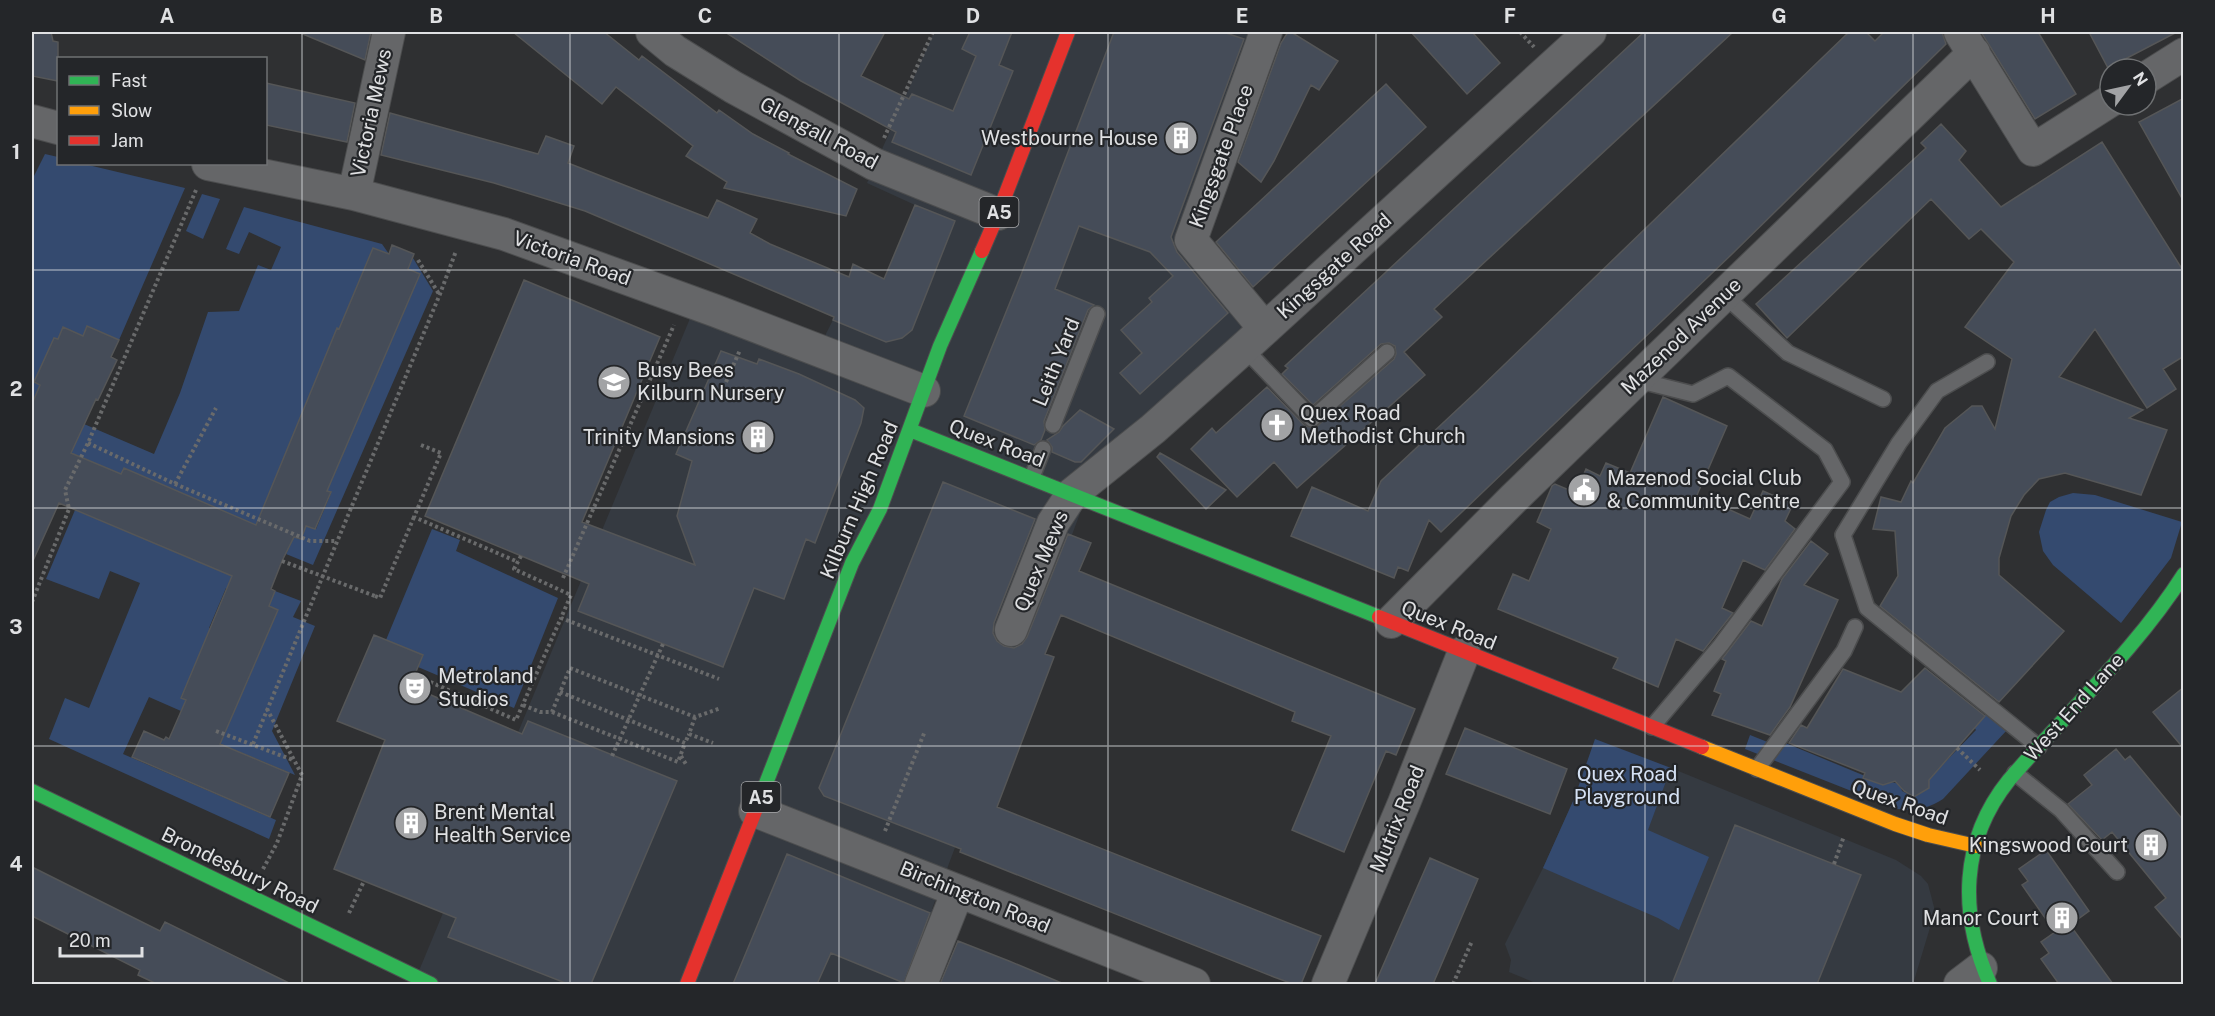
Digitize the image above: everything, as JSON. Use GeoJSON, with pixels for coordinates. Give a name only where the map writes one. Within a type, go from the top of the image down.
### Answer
{"type":"FeatureCollection","features":[{"type":"Feature","properties":{"kind":"main road","name":"Kilburn High Road"},"geometry":{"type":"LineString","coordinates":[[687,984],[852,563],[880,509],[940,346],[998,214],[1068,32]]}},
{"type":"Feature","properties":{"kind":"main road","name":"Quex Road"},"geometry":{"type":"LineString","coordinates":[[910,430],[1902,827],[1976,846]]}},
{"type":"Feature","properties":{"kind":"main road","name":"West End Lane"},"geometry":{"type":"LineString","coordinates":[[1977,979],[1969,917],[1970,878],[1976,846],[1988,810],[2015,773],[2140,634],[2184,574]]}},
{"type":"Feature","properties":{"kind":"main road","name":"Brondesbury Road"},"geometry":{"type":"LineString","coordinates":[[32,791],[431,984]]}},
{"type":"Feature","properties":{"kind":"street","name":"Victoria Mews"},"geometry":{"type":"LineString","coordinates":[[354,194],[389,32]]}},
{"type":"Feature","properties":{"kind":"street","name":"Glengall Road"},"geometry":{"type":"LineString","coordinates":[[652,32],[675,51],[733,87],[874,164],[998,214]]}},
{"type":"Feature","properties":{"kind":"street","name":"Kingsgate Place"},"geometry":{"type":"LineString","coordinates":[[1254,338],[1191,240],[1266,32]]}},
{"type":"Feature","properties":{"kind":"street","name":"Kingsgate Road"},"geometry":{"type":"LineString","coordinates":[[1072,494],[1153,429],[1590,32]]}},
{"type":"Feature","properties":{"kind":"street"},"geometry":{"type":"LineString","coordinates":[[1967,42],[2033,150],[2098,109]]}},
{"type":"Feature","properties":{"kind":"street","name":"Mazenod Avenue"},"geometry":{"type":"LineString","coordinates":[[1391,622],[1723,294],[1967,42]]}},
{"type":"Feature","properties":{"kind":"street"},"geometry":{"type":"LineString","coordinates":[[2158,70],[2184,54]]}},
{"type":"Feature","properties":{"kind":"street"},"geometry":{"type":"LineString","coordinates":[[32,121],[57,128]]}},
{"type":"Feature","properties":{"kind":"street","name":"Victoria Road"},"geometry":{"type":"LineString","coordinates":[[203,173],[354,194],[504,234],[924,391]]}},
{"type":"Feature","properties":{"kind":"street","name":"Quex Mews"},"geometry":{"type":"LineString","coordinates":[[1011,630],[1053,524],[1072,494]]}},
{"type":"Feature","properties":{"kind":"street","name":"Mutrix Road"},"geometry":{"type":"LineString","coordinates":[[1328,984],[1400,814],[1464,652]]}},
{"type":"Feature","properties":{"kind":"street","name":"Birchington Road"},"geometry":{"type":"LineString","coordinates":[[756,810],[1194,984]]}},
{"type":"Feature","properties":{"kind":"street"},"geometry":{"type":"LineString","coordinates":[[921,984],[958,891]]}},
{"type":"Feature","properties":{"kind":"lane"},"geometry":{"type":"LineString","coordinates":[[1723,294],[1788,353],[1884,399]]}},
{"type":"Feature","properties":{"kind":"lane","name":"Leith Yard"},"geometry":{"type":"LineString","coordinates":[[1053,424],[1097,314]]}},
{"type":"Feature","properties":{"kind":"lane"},"geometry":{"type":"LineString","coordinates":[[1254,338],[1312,419],[1387,352]]}},
{"type":"Feature","properties":{"kind":"lane"},"geometry":{"type":"LineString","coordinates":[[1988,362],[1937,391],[1899,443],[1844,535],[1867,608],[2039,747]]}},
{"type":"Feature","properties":{"kind":"lane"},"geometry":{"type":"LineString","coordinates":[[1637,380],[1693,394],[1728,376],[1825,450],[1842,482],[1721,645],[1652,727]]}},
{"type":"Feature","properties":{"kind":"lane"},"geometry":{"type":"LineString","coordinates":[[1032,477],[1043,448]]}},
{"type":"Feature","properties":{"kind":"lane"},"geometry":{"type":"LineString","coordinates":[[1757,769],[1844,651],[1855,627]]}},
{"type":"Feature","properties":{"kind":"lane"},"geometry":{"type":"LineString","coordinates":[[2015,773],[2061,810],[2117,872]]}},
{"type":"Feature","properties":{"kind":"path"},"geometry":{"type":"LineString","coordinates":[[874,164],[933,32]]}},
{"type":"Feature","properties":{"kind":"path"},"geometry":{"type":"LineString","coordinates":[[32,602],[69,509],[65,490],[88,443],[203,173]]}},
{"type":"Feature","properties":{"kind":"path"},"geometry":{"type":"LineString","coordinates":[[253,744],[440,294],[465,225]]}},
{"type":"Feature","properties":{"kind":"path"},"geometry":{"type":"LineString","coordinates":[[418,260],[440,294]]}},
{"type":"Feature","properties":{"kind":"path"},"geometry":{"type":"LineString","coordinates":[[563,578],[669,340],[683,299]]}},
{"type":"Feature","properties":{"kind":"path"},"geometry":{"type":"LineString","coordinates":[[175,484],[216,408]]}},
{"type":"Feature","properties":{"kind":"path"},"geometry":{"type":"LineString","coordinates":[[88,443],[175,484],[310,541],[336,541]]}},
{"type":"Feature","properties":{"kind":"path"},"geometry":{"type":"LineString","coordinates":[[282,561],[380,598],[441,453],[420,445]]}},
{"type":"Feature","properties":{"kind":"path"},"geometry":{"type":"LineString","coordinates":[[414,517],[518,562]]}},
{"type":"Feature","properties":{"kind":"path"},"geometry":{"type":"LineString","coordinates":[[415,688],[419,677],[516,720],[571,595],[514,569],[521,556]]}},
{"type":"Feature","properties":{"kind":"path"},"geometry":{"type":"LineString","coordinates":[[561,618],[720,680]]}},
{"type":"Feature","properties":{"kind":"path"},"geometry":{"type":"LineString","coordinates":[[612,756],[663,644]]}},
{"type":"Feature","properties":{"kind":"path"},"geometry":{"type":"LineString","coordinates":[[552,712],[570,668],[695,717],[721,708]]}},
{"type":"Feature","properties":{"kind":"path"},"geometry":{"type":"LineString","coordinates":[[560,692],[685,743]]}},
{"type":"Feature","properties":{"kind":"path"},"geometry":{"type":"LineString","coordinates":[[523,705],[540,712],[552,712],[678,762],[695,717]]}},
{"type":"Feature","properties":{"kind":"path"},"geometry":{"type":"LineString","coordinates":[[249,896],[277,843],[302,775],[267,709]]}},
{"type":"Feature","properties":{"kind":"path"},"geometry":{"type":"LineString","coordinates":[[874,857],[925,730]]}},
{"type":"Feature","properties":{"kind":"path"},"geometry":{"type":"LineString","coordinates":[[216,731],[294,760]]}},
{"type":"Feature","properties":{"kind":"path"},"geometry":{"type":"LineString","coordinates":[[689,734],[713,743]]}},
{"type":"Feature","properties":{"kind":"path"},"geometry":{"type":"LineString","coordinates":[[681,755],[687,766]]}},
{"type":"Feature","properties":{"kind":"path"},"geometry":{"type":"LineString","coordinates":[[350,912],[364,881]]}},
{"type":"Feature","properties":{"kind":"path"},"geometry":{"type":"LineString","coordinates":[[1453,984],[1472,941]]}},
{"type":"Feature","properties":{"kind":"shaded area"},"geometry":{"type":"Polygon","coordinates":[[[934,32],[1268,32],[1187,240],[1257,327],[1088,492],[932,909],[944,915],[918,984],[429,984],[416,978],[691,316],[811,363],[833,320],[853,264],[884,279],[906,235],[903,234],[915,205],[867,183],[934,32]]]}},
{"type":"Feature","properties":{"kind":"shaded area"},"geometry":{"type":"Polygon","coordinates":[[[1671,768],[1896,860],[1921,876],[1928,884],[1935,911],[1913,984],[1538,984],[1509,972],[1511,960],[1505,944],[1574,799],[1648,829],[1671,768]]]}},
{"type":"Feature","properties":{"kind":"green space"},"geometry":{"type":"Polygon","coordinates":[[[45,154],[57,157],[57,165],[88,165],[185,188],[119,340],[87,326],[83,336],[63,327],[58,339],[54,338],[34,382],[40,385],[32,404],[32,180],[45,154]]]}},
{"type":"Feature","properties":{"kind":"green space"},"geometry":{"type":"Polygon","coordinates":[[[202,194],[220,199],[203,239],[186,231],[202,194]]]}},
{"type":"Feature","properties":{"kind":"green space"},"geometry":{"type":"Polygon","coordinates":[[[244,207],[382,244],[389,254],[373,248],[349,305],[343,330],[337,328],[278,550],[121,474],[71,453],[84,424],[154,454],[180,393],[208,312],[239,311],[258,265],[271,270],[281,247],[249,232],[239,254],[226,249],[244,207]]]}},
{"type":"Feature","properties":{"kind":"green space"},"geometry":{"type":"Polygon","coordinates":[[[413,258],[433,291],[313,565],[286,554],[294,537],[301,539],[306,526],[316,529],[331,493],[318,487],[419,274],[408,269],[413,258]]]}},
{"type":"Feature","properties":{"kind":"green space"},"geometry":{"type":"Polygon","coordinates":[[[2073,493],[2095,495],[2182,522],[2171,558],[2121,623],[2053,565],[2043,551],[2039,532],[2050,502],[2073,493]]]}},
{"type":"Feature","properties":{"kind":"green space"},"geometry":{"type":"Polygon","coordinates":[[[75,510],[239,547],[230,589],[226,588],[209,628],[216,631],[200,655],[181,697],[186,700],[181,711],[149,697],[123,754],[276,820],[269,839],[49,739],[65,698],[89,708],[140,583],[110,571],[99,599],[46,579],[75,510]]]}},
{"type":"Feature","properties":{"kind":"green space"},"geometry":{"type":"Polygon","coordinates":[[[432,529],[460,540],[456,551],[558,598],[514,708],[418,667],[423,655],[386,640],[432,529]]]}},
{"type":"Feature","properties":{"kind":"green space"},"geometry":{"type":"Polygon","coordinates":[[[275,591],[301,601],[293,617],[315,626],[272,731],[295,775],[218,745],[249,678],[239,674],[275,591]]]}},
{"type":"Feature","properties":{"kind":"green space"},"geometry":{"type":"Polygon","coordinates":[[[1986,714],[2007,730],[1943,799],[1932,805],[1916,809],[1897,809],[1745,749],[1750,735],[1780,747],[1783,742],[1882,783],[1887,781],[1900,784],[1902,791],[1914,797],[1927,789],[1926,782],[1976,730],[1974,727],[1986,714]]]}},
{"type":"Feature","properties":{"kind":"green space","name":"Quex Road Playground"},"geometry":{"type":"Polygon","coordinates":[[[1595,739],[1671,768],[1648,830],[1709,857],[1679,930],[1658,918],[1543,868],[1574,799],[1595,739]]]}},
{"type":"Feature","properties":{"kind":"building"},"geometry":{"type":"Polygon","coordinates":[[[32,32],[51,32],[53,41],[58,42],[57,81],[32,76],[32,32]]]}},
{"type":"Feature","properties":{"kind":"building"},"geometry":{"type":"Polygon","coordinates":[[[298,32],[371,32],[365,60],[298,32]]]}},
{"type":"Feature","properties":{"kind":"building"},"geometry":{"type":"Polygon","coordinates":[[[513,32],[604,32],[639,60],[642,56],[717,113],[719,110],[753,134],[857,189],[846,216],[724,188],[727,182],[686,156],[693,146],[616,87],[602,104],[513,32]]]}},
{"type":"Feature","properties":{"kind":"building"},"geometry":{"type":"Polygon","coordinates":[[[725,32],[885,32],[861,76],[909,99],[912,94],[953,111],[976,56],[962,49],[970,32],[1012,32],[999,65],[1013,71],[971,175],[892,142],[896,132],[801,81],[725,32]]]}},
{"type":"Feature","properties":{"kind":"building"},"geometry":{"type":"Polygon","coordinates":[[[1114,32],[1223,32],[1244,39],[1171,237],[1177,252],[1228,313],[1140,394],[1120,373],[1142,353],[1121,330],[1152,302],[1149,298],[1173,276],[1150,252],[1079,226],[1055,289],[1094,305],[1088,310],[1044,421],[1045,430],[1041,440],[1034,445],[964,416],[1114,32]]]}},
{"type":"Feature","properties":{"kind":"building"},"geometry":{"type":"Polygon","coordinates":[[[1288,32],[1338,61],[1319,90],[1311,85],[1274,161],[1261,182],[1238,162],[1281,43],[1288,32]]]}},
{"type":"Feature","properties":{"kind":"building"},"geometry":{"type":"Polygon","coordinates":[[[1411,32],[1472,32],[1500,63],[1467,94],[1411,32]]]}},
{"type":"Feature","properties":{"kind":"building"},"geometry":{"type":"Polygon","coordinates":[[[1644,32],[1733,32],[1434,309],[1442,317],[1404,352],[1425,375],[1297,488],[1274,462],[1237,497],[1191,449],[1212,428],[1216,433],[1267,387],[1305,426],[1315,428],[1394,359],[1395,346],[1389,343],[1381,344],[1313,405],[1282,374],[1288,368],[1285,366],[1644,32]]]}},
{"type":"Feature","properties":{"kind":"building"},"geometry":{"type":"Polygon","coordinates":[[[1849,32],[1866,32],[1875,41],[1884,32],[1942,32],[1946,44],[1731,255],[1441,532],[1429,520],[1408,571],[1398,567],[1394,578],[1291,536],[1312,487],[1368,511],[1381,481],[1849,32]]]}},
{"type":"Feature","properties":{"kind":"building"},"geometry":{"type":"Polygon","coordinates":[[[1981,32],[2038,32],[2076,94],[2035,119],[1981,32]]]}},
{"type":"Feature","properties":{"kind":"building"},"geometry":{"type":"Polygon","coordinates":[[[2089,32],[2177,32],[2129,57],[2102,57],[2089,32]]]}},
{"type":"Feature","properties":{"kind":"building"},"geometry":{"type":"Polygon","coordinates":[[[267,83],[355,103],[347,142],[267,125],[267,83]]]}},
{"type":"Feature","properties":{"kind":"building"},"geometry":{"type":"Polygon","coordinates":[[[1386,84],[1426,127],[1253,287],[1216,242],[1386,84]]]}},
{"type":"Feature","properties":{"kind":"building"},"geometry":{"type":"Polygon","coordinates":[[[2184,98],[2184,202],[2139,122],[2148,117],[2158,117],[2158,112],[2184,98]]]}},
{"type":"Feature","properties":{"kind":"building"},"geometry":{"type":"Polygon","coordinates":[[[390,113],[538,154],[546,136],[574,146],[568,163],[708,218],[717,200],[757,219],[750,233],[770,244],[849,277],[853,264],[884,279],[915,205],[955,221],[912,330],[902,338],[886,342],[833,320],[834,317],[585,211],[494,183],[381,155],[390,113]]]}},
{"type":"Feature","properties":{"kind":"building"},"geometry":{"type":"Polygon","coordinates":[[[1941,124],[1966,151],[1959,160],[2001,207],[2102,142],[2184,272],[2184,356],[2163,369],[2176,389],[2147,408],[2095,329],[2059,377],[2143,410],[2129,418],[2167,430],[2141,495],[2065,473],[2039,479],[2024,495],[2011,516],[1999,558],[1999,575],[2064,631],[1999,702],[1880,606],[1898,576],[1895,531],[1873,529],[1881,497],[1901,502],[1911,481],[1913,483],[1945,428],[1972,406],[1982,406],[1995,429],[2012,359],[1965,327],[2014,262],[1981,229],[1969,239],[1931,199],[1787,338],[1756,304],[1926,148],[1921,143],[1941,124]]]}},
{"type":"Feature","properties":{"kind":"building"},"geometry":{"type":"Polygon","coordinates":[[[392,245],[414,254],[408,269],[420,274],[327,491],[331,492],[315,529],[306,526],[301,539],[294,537],[282,561],[271,589],[275,591],[269,606],[278,610],[220,744],[289,773],[270,817],[132,757],[144,731],[164,740],[166,737],[169,739],[186,700],[181,698],[232,576],[59,503],[32,563],[32,404],[40,385],[34,382],[54,338],[58,339],[63,327],[83,336],[87,326],[119,340],[111,357],[117,360],[71,453],[121,474],[124,468],[256,525],[337,328],[339,329],[373,248],[389,254],[392,245]]]}},
{"type":"Feature","properties":{"kind":"building"},"geometry":{"type":"Polygon","coordinates":[[[524,280],[660,337],[582,522],[695,565],[677,516],[692,461],[676,454],[721,351],[757,364],[759,359],[799,374],[855,400],[864,408],[861,423],[815,543],[806,539],[784,599],[754,588],[723,667],[578,611],[589,584],[425,516],[524,280]]]}},
{"type":"Feature","properties":{"kind":"building"},"geometry":{"type":"Polygon","coordinates":[[[1663,397],[1727,426],[1697,495],[1750,519],[1763,491],[1793,504],[1785,521],[1795,529],[1765,570],[1743,560],[1722,608],[1733,613],[1703,651],[1676,639],[1658,687],[1613,668],[1618,658],[1498,609],[1513,574],[1529,581],[1551,529],[1537,522],[1552,486],[1555,484],[1576,493],[1586,469],[1600,476],[1606,463],[1630,473],[1663,397]]]}},
{"type":"Feature","properties":{"kind":"building"},"geometry":{"type":"Polygon","coordinates":[[[1080,410],[1114,429],[1081,462],[1075,462],[1052,452],[1052,447],[1047,440],[1059,432],[1080,410]]]}},
{"type":"Feature","properties":{"kind":"building"},"geometry":{"type":"Polygon","coordinates":[[[1160,453],[1226,490],[1206,509],[1157,457],[1160,453]]]}},
{"type":"Feature","properties":{"kind":"building"},"geometry":{"type":"Polygon","coordinates":[[[943,482],[1035,519],[994,623],[993,633],[997,641],[1004,646],[1014,648],[1022,644],[1027,637],[1068,534],[1091,543],[1079,571],[1415,709],[1396,755],[1386,751],[1344,852],[1292,830],[1331,736],[1292,721],[1295,712],[1061,615],[1045,654],[1054,657],[997,807],[1321,936],[1301,984],[1293,984],[1274,977],[960,852],[961,849],[824,796],[819,788],[943,482]]]}},
{"type":"Feature","properties":{"kind":"building"},"geometry":{"type":"Polygon","coordinates":[[[1811,541],[1828,554],[1804,585],[1838,600],[1790,707],[1770,735],[1712,715],[1721,694],[1714,691],[1726,661],[1722,659],[1751,621],[1762,626],[1782,579],[1811,541]]]}},
{"type":"Feature","properties":{"kind":"building"},"geometry":{"type":"Polygon","coordinates":[[[374,635],[423,655],[410,686],[522,734],[528,721],[677,781],[591,984],[568,984],[448,937],[456,918],[334,869],[385,740],[337,721],[374,635]]]}},
{"type":"Feature","properties":{"kind":"building"},"geometry":{"type":"Polygon","coordinates":[[[1925,668],[1985,716],[1929,780],[1929,788],[1914,797],[1904,791],[1895,781],[1883,785],[1863,778],[1865,773],[1789,743],[1801,725],[1807,728],[1843,669],[1901,692],[1925,668]]]}},
{"type":"Feature","properties":{"kind":"building"},"geometry":{"type":"Polygon","coordinates":[[[2184,687],[2184,749],[2153,712],[2184,687]]]}},
{"type":"Feature","properties":{"kind":"building"},"geometry":{"type":"Polygon","coordinates":[[[1465,728],[1567,769],[1550,814],[1446,774],[1465,728]]]}},
{"type":"Feature","properties":{"kind":"building","name":"Kingswood Court"},"geometry":{"type":"Polygon","coordinates":[[[2116,749],[2125,760],[2130,756],[2184,821],[2184,941],[2155,907],[2166,898],[2112,832],[2102,840],[2068,804],[2092,785],[2084,775],[2116,749]]]}},
{"type":"Feature","properties":{"kind":"building"},"geometry":{"type":"Polygon","coordinates":[[[1735,825],[1861,875],[1817,984],[1672,984],[1735,825]]]}},
{"type":"Feature","properties":{"kind":"building","name":"Manor Court"},"geometry":{"type":"Polygon","coordinates":[[[2046,850],[2089,911],[2070,925],[2113,984],[2059,984],[2041,959],[2049,953],[2041,942],[2055,932],[2022,885],[2028,881],[2019,869],[2046,850]]]}},
{"type":"Feature","properties":{"kind":"building"},"geometry":{"type":"Polygon","coordinates":[[[787,854],[930,913],[904,983],[831,953],[817,984],[733,984],[787,854]]]}},
{"type":"Feature","properties":{"kind":"building"},"geometry":{"type":"Polygon","coordinates":[[[1430,858],[1478,879],[1433,984],[1375,984],[1430,858]]]}},
{"type":"Feature","properties":{"kind":"building"},"geometry":{"type":"Polygon","coordinates":[[[32,867],[160,931],[165,922],[291,984],[157,984],[138,975],[140,970],[32,916],[32,867]]]}},
{"type":"Feature","properties":{"kind":"building"},"geometry":{"type":"Polygon","coordinates":[[[958,941],[1009,961],[1064,984],[940,984],[958,941]]]}},
{"type":"Feature","properties":{"kind":"traffic: fast"},"geometry":{"type":"LineString","coordinates":[[763,791],[852,563],[880,509],[940,346],[982,251]]}},
{"type":"Feature","properties":{"kind":"traffic: fast"},"geometry":{"type":"LineString","coordinates":[[910,430],[1379,617]]}},
{"type":"Feature","properties":{"kind":"traffic: fast"},"geometry":{"type":"LineString","coordinates":[[1990,984],[1980,958],[1969,905],[1973,853],[1981,828],[1993,803],[2009,780],[2123,655],[2184,574]]}},
{"type":"Feature","properties":{"kind":"traffic: fast"},"geometry":{"type":"LineString","coordinates":[[32,791],[431,984]]}},
{"type":"Feature","properties":{"kind":"traffic: slow"},"geometry":{"type":"LineString","coordinates":[[1702,747],[1895,824],[1928,835],[1976,846]]}},
{"type":"Feature","properties":{"kind":"traffic: jam"},"geometry":{"type":"LineString","coordinates":[[982,251],[1068,32]]}},
{"type":"Feature","properties":{"kind":"traffic: jam"},"geometry":{"type":"LineString","coordinates":[[1379,617],[1702,747]]}},
{"type":"Feature","properties":{"kind":"traffic: jam"},"geometry":{"type":"LineString","coordinates":[[687,984],[763,791]]}},
{"type":"Feature","properties":{"kind":"place","name":"Westbourne House"},"geometry":{"type":"Point","coordinates":[1181,138]}},
{"type":"Feature","properties":{"kind":"place","name":"Busy Bees Kilburn Nursery"},"geometry":{"type":"Point","coordinates":[614,382]}},
{"type":"Feature","properties":{"kind":"place","name":"Quex Road Methodist Church"},"geometry":{"type":"Point","coordinates":[1277,425]}},
{"type":"Feature","properties":{"kind":"place","name":"Trinity Mansions"},"geometry":{"type":"Point","coordinates":[758,437]}},
{"type":"Feature","properties":{"kind":"place","name":"Mazenod Social Club & Community Centre"},"geometry":{"type":"Point","coordinates":[1584,490]}},
{"type":"Feature","properties":{"kind":"place","name":"Metroland Studios"},"geometry":{"type":"Point","coordinates":[415,688]}},
{"type":"Feature","properties":{"kind":"place","name":"Brent Mental Health Service"},"geometry":{"type":"Point","coordinates":[411,823]}},
{"type":"Feature","properties":{"kind":"place","name":"Kingswood Court"},"geometry":{"type":"Point","coordinates":[2151,845]}},
{"type":"Feature","properties":{"kind":"place","name":"Manor Court"},"geometry":{"type":"Point","coordinates":[2062,918]}}]}
